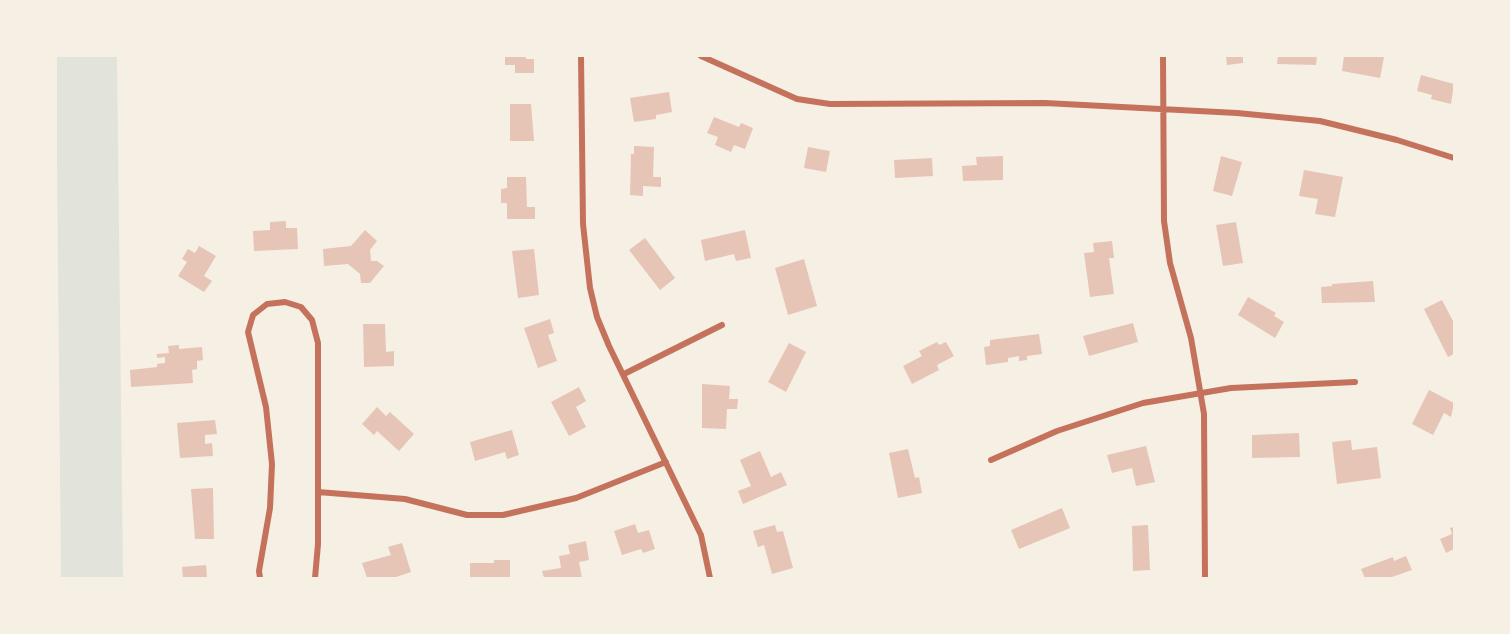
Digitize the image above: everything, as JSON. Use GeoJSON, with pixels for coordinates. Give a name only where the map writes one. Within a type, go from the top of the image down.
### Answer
{"type":"FeatureCollection","features":[{"type":"Feature","properties":{"kind":"street"},"geometry":{"type":"LineString","coordinates":[[581,56],[585,261],[597,317],[701,535],[710,579]]}},
{"type":"Feature","properties":{"kind":"street"},"geometry":{"type":"LineString","coordinates":[[701,56],[797,99],[830,104],[1045,103],[1320,121],[1397,140],[1455,158]]}},
{"type":"Feature","properties":{"kind":"street"},"geometry":{"type":"LineString","coordinates":[[1163,56],[1162,177],[1168,253],[1202,393],[1206,450],[1203,531],[1205,579]]}},
{"type":"Feature","properties":{"kind":"street"},"geometry":{"type":"LineString","coordinates":[[260,579],[259,571],[270,508],[272,464],[266,407],[248,332],[253,315],[267,304],[285,302],[301,307],[312,320],[318,343],[318,492],[315,579]]}},
{"type":"Feature","properties":{"kind":"street"},"geometry":{"type":"LineString","coordinates":[[624,374],[722,325]]}},
{"type":"Feature","properties":{"kind":"street"},"geometry":{"type":"LineString","coordinates":[[991,460],[1102,414],[1143,402],[1231,388],[1355,382]]}},
{"type":"Feature","properties":{"kind":"street"},"geometry":{"type":"LineString","coordinates":[[318,492],[405,499],[467,515],[503,515],[585,495],[666,462]]}},
{"type":"Feature","properties":{"kind":"shaded area"},"geometry":{"type":"Polygon","coordinates":[[[56,56],[117,56],[123,578],[61,578],[56,56]]]}},
{"type":"Feature","properties":{"kind":"building"},"geometry":{"type":"Polygon","coordinates":[[[505,56],[526,56],[526,59],[534,59],[534,73],[515,73],[515,65],[505,65],[505,56]]]}},
{"type":"Feature","properties":{"kind":"building"},"geometry":{"type":"Polygon","coordinates":[[[1226,56],[1243,56],[1243,63],[1227,65],[1226,56]]]}},
{"type":"Feature","properties":{"kind":"building"},"geometry":{"type":"Polygon","coordinates":[[[1278,56],[1317,56],[1316,65],[1277,64],[1278,56]]]}},
{"type":"Feature","properties":{"kind":"building"},"geometry":{"type":"Polygon","coordinates":[[[1344,56],[1384,57],[1380,78],[1342,71],[1344,56]]]}},
{"type":"Feature","properties":{"kind":"building"},"geometry":{"type":"Polygon","coordinates":[[[1421,75],[1454,84],[1451,104],[1431,99],[1432,95],[1417,91],[1421,75]]]}},
{"type":"Feature","properties":{"kind":"building"},"geometry":{"type":"Polygon","coordinates":[[[669,92],[672,112],[656,115],[656,119],[634,122],[630,98],[669,92]]]}},
{"type":"Feature","properties":{"kind":"building"},"geometry":{"type":"Polygon","coordinates":[[[510,104],[531,104],[534,141],[510,141],[510,104]]]}},
{"type":"Feature","properties":{"kind":"building"},"geometry":{"type":"Polygon","coordinates":[[[714,117],[739,127],[741,123],[753,128],[745,149],[734,145],[731,152],[715,145],[718,137],[707,133],[714,117]]]}},
{"type":"Feature","properties":{"kind":"building"},"geometry":{"type":"Polygon","coordinates":[[[634,146],[654,147],[653,177],[661,177],[661,187],[643,186],[643,196],[630,195],[631,154],[634,154],[634,146]]]}},
{"type":"Feature","properties":{"kind":"building"},"geometry":{"type":"Polygon","coordinates":[[[808,147],[830,151],[826,172],[804,168],[808,147]]]}},
{"type":"Feature","properties":{"kind":"building"},"geometry":{"type":"Polygon","coordinates":[[[1003,156],[1003,180],[963,181],[962,166],[977,165],[976,157],[1003,156]]]}},
{"type":"Feature","properties":{"kind":"building"},"geometry":{"type":"Polygon","coordinates":[[[1221,156],[1242,162],[1232,196],[1213,191],[1221,156]]]}},
{"type":"Feature","properties":{"kind":"building"},"geometry":{"type":"Polygon","coordinates":[[[932,158],[933,176],[895,178],[894,160],[932,158]]]}},
{"type":"Feature","properties":{"kind":"building"},"geometry":{"type":"Polygon","coordinates":[[[1304,170],[1343,177],[1335,217],[1315,214],[1318,199],[1299,196],[1304,170]]]}},
{"type":"Feature","properties":{"kind":"building"},"geometry":{"type":"Polygon","coordinates":[[[507,177],[526,177],[527,207],[535,207],[535,219],[507,219],[507,203],[501,203],[501,189],[507,188],[507,177]]]}},
{"type":"Feature","properties":{"kind":"building"},"geometry":{"type":"Polygon","coordinates":[[[286,221],[286,228],[297,228],[298,249],[254,251],[253,231],[270,230],[270,222],[286,221]]]}},
{"type":"Feature","properties":{"kind":"building"},"geometry":{"type":"Polygon","coordinates":[[[1236,222],[1243,263],[1223,266],[1216,225],[1236,222]]]}},
{"type":"Feature","properties":{"kind":"building"},"geometry":{"type":"Polygon","coordinates":[[[365,230],[377,241],[370,250],[371,261],[377,261],[384,266],[370,283],[361,283],[360,274],[348,264],[324,266],[323,249],[351,246],[365,230]]]}},
{"type":"Feature","properties":{"kind":"building"},"geometry":{"type":"Polygon","coordinates":[[[745,230],[751,258],[736,261],[734,254],[705,261],[701,240],[745,230]]]}},
{"type":"Feature","properties":{"kind":"building"},"geometry":{"type":"Polygon","coordinates":[[[645,238],[675,278],[660,290],[629,250],[645,238]]]}},
{"type":"Feature","properties":{"kind":"building"},"geometry":{"type":"Polygon","coordinates":[[[1112,241],[1114,258],[1109,258],[1114,294],[1090,297],[1084,253],[1094,252],[1093,243],[1112,241]]]}},
{"type":"Feature","properties":{"kind":"building"},"geometry":{"type":"Polygon","coordinates":[[[199,246],[216,256],[204,276],[212,281],[204,292],[178,276],[187,262],[182,259],[188,249],[195,253],[199,246]]]}},
{"type":"Feature","properties":{"kind":"building"},"geometry":{"type":"Polygon","coordinates":[[[534,249],[539,295],[518,298],[512,251],[534,249]]]}},
{"type":"Feature","properties":{"kind":"building"},"geometry":{"type":"Polygon","coordinates":[[[804,259],[817,306],[788,315],[775,268],[804,259]]]}},
{"type":"Feature","properties":{"kind":"building"},"geometry":{"type":"Polygon","coordinates":[[[1373,281],[1375,302],[1322,303],[1321,287],[1373,281]]]}},
{"type":"Feature","properties":{"kind":"building"},"geometry":{"type":"Polygon","coordinates":[[[1248,297],[1276,313],[1274,316],[1284,322],[1275,338],[1238,315],[1248,297]]]}},
{"type":"Feature","properties":{"kind":"building"},"geometry":{"type":"Polygon","coordinates":[[[1442,300],[1454,323],[1454,354],[1448,357],[1424,309],[1442,300]]]}},
{"type":"Feature","properties":{"kind":"building"},"geometry":{"type":"Polygon","coordinates":[[[550,319],[554,333],[548,335],[557,361],[538,368],[524,328],[550,319]]]}},
{"type":"Feature","properties":{"kind":"building"},"geometry":{"type":"Polygon","coordinates":[[[1133,323],[1138,342],[1089,356],[1083,336],[1133,323]]]}},
{"type":"Feature","properties":{"kind":"building"},"geometry":{"type":"Polygon","coordinates":[[[363,324],[385,324],[386,352],[394,351],[394,366],[364,367],[363,324]]]}},
{"type":"Feature","properties":{"kind":"building"},"geometry":{"type":"Polygon","coordinates":[[[1039,334],[1042,354],[1027,356],[1027,360],[1019,361],[1019,356],[1008,358],[1008,362],[986,365],[984,347],[990,346],[990,340],[1039,334]]]}},
{"type":"Feature","properties":{"kind":"building"},"geometry":{"type":"Polygon","coordinates":[[[937,342],[939,345],[946,342],[954,356],[937,365],[939,370],[912,384],[903,366],[922,356],[919,351],[937,342]]]}},
{"type":"Feature","properties":{"kind":"building"},"geometry":{"type":"Polygon","coordinates":[[[789,343],[806,352],[786,392],[768,382],[789,343]]]}},
{"type":"Feature","properties":{"kind":"building"},"geometry":{"type":"Polygon","coordinates":[[[179,345],[179,349],[202,347],[203,360],[197,361],[197,369],[192,370],[193,383],[131,387],[130,370],[157,367],[157,364],[165,363],[165,357],[157,358],[157,354],[169,353],[168,346],[179,345]]]}},
{"type":"Feature","properties":{"kind":"building"},"geometry":{"type":"Polygon","coordinates":[[[702,384],[730,386],[729,399],[738,399],[737,409],[727,409],[726,429],[702,428],[702,384]]]}},
{"type":"Feature","properties":{"kind":"building"},"geometry":{"type":"Polygon","coordinates":[[[579,387],[586,401],[576,407],[586,427],[569,436],[551,402],[579,387]]]}},
{"type":"Feature","properties":{"kind":"building"},"geometry":{"type":"Polygon","coordinates":[[[1429,390],[1454,403],[1451,417],[1444,413],[1433,435],[1412,424],[1429,390]]]}},
{"type":"Feature","properties":{"kind":"building"},"geometry":{"type":"Polygon","coordinates":[[[377,407],[386,416],[390,412],[414,434],[399,451],[377,431],[374,435],[362,424],[377,407]]]}},
{"type":"Feature","properties":{"kind":"building"},"geometry":{"type":"Polygon","coordinates":[[[215,420],[217,434],[205,435],[205,444],[212,443],[213,456],[180,458],[177,423],[215,420]]]}},
{"type":"Feature","properties":{"kind":"building"},"geometry":{"type":"Polygon","coordinates":[[[512,430],[519,455],[507,459],[505,452],[475,461],[470,442],[512,430]]]}},
{"type":"Feature","properties":{"kind":"building"},"geometry":{"type":"Polygon","coordinates":[[[1299,433],[1300,457],[1252,458],[1252,435],[1299,433]]]}},
{"type":"Feature","properties":{"kind":"building"},"geometry":{"type":"Polygon","coordinates":[[[1351,440],[1352,450],[1377,447],[1381,478],[1337,484],[1332,442],[1351,440]]]}},
{"type":"Feature","properties":{"kind":"building"},"geometry":{"type":"Polygon","coordinates":[[[1146,446],[1155,482],[1136,486],[1132,468],[1112,473],[1107,455],[1146,446]]]}},
{"type":"Feature","properties":{"kind":"building"},"geometry":{"type":"Polygon","coordinates":[[[908,449],[915,478],[919,477],[922,493],[898,498],[889,453],[908,449]]]}},
{"type":"Feature","properties":{"kind":"building"},"geometry":{"type":"Polygon","coordinates":[[[760,451],[771,477],[781,472],[787,485],[743,504],[738,491],[751,486],[740,460],[760,451]]]}},
{"type":"Feature","properties":{"kind":"building"},"geometry":{"type":"Polygon","coordinates":[[[213,488],[214,539],[195,539],[191,489],[213,488]]]}},
{"type":"Feature","properties":{"kind":"building"},"geometry":{"type":"Polygon","coordinates":[[[1062,508],[1070,528],[1019,549],[1011,530],[1062,508]]]}},
{"type":"Feature","properties":{"kind":"building"},"geometry":{"type":"Polygon","coordinates":[[[635,524],[638,533],[649,530],[655,549],[643,553],[641,549],[622,555],[614,531],[635,524]]]}},
{"type":"Feature","properties":{"kind":"building"},"geometry":{"type":"Polygon","coordinates":[[[775,525],[777,532],[783,531],[793,568],[772,574],[764,545],[758,547],[753,531],[775,525]]]}},
{"type":"Feature","properties":{"kind":"building"},"geometry":{"type":"Polygon","coordinates":[[[1148,525],[1150,570],[1133,571],[1132,526],[1148,525]]]}},
{"type":"Feature","properties":{"kind":"building"},"geometry":{"type":"Polygon","coordinates":[[[1454,527],[1454,549],[1446,553],[1440,539],[1452,534],[1450,528],[1454,527]]]}},
{"type":"Feature","properties":{"kind":"building"},"geometry":{"type":"Polygon","coordinates":[[[586,541],[589,560],[579,562],[582,578],[544,578],[542,571],[561,568],[559,556],[570,554],[568,545],[586,541]]]}},
{"type":"Feature","properties":{"kind":"building"},"geometry":{"type":"Polygon","coordinates":[[[402,543],[411,572],[393,578],[367,578],[362,563],[391,555],[388,547],[402,543]]]}},
{"type":"Feature","properties":{"kind":"building"},"geometry":{"type":"Polygon","coordinates":[[[1406,556],[1412,570],[1389,578],[1365,578],[1361,569],[1393,557],[1394,561],[1406,556]]]}},
{"type":"Feature","properties":{"kind":"building"},"geometry":{"type":"Polygon","coordinates":[[[494,560],[510,560],[510,578],[470,578],[470,563],[494,563],[494,560]]]}},
{"type":"Feature","properties":{"kind":"building"},"geometry":{"type":"Polygon","coordinates":[[[206,565],[207,578],[183,578],[182,567],[206,565]]]}}]}
